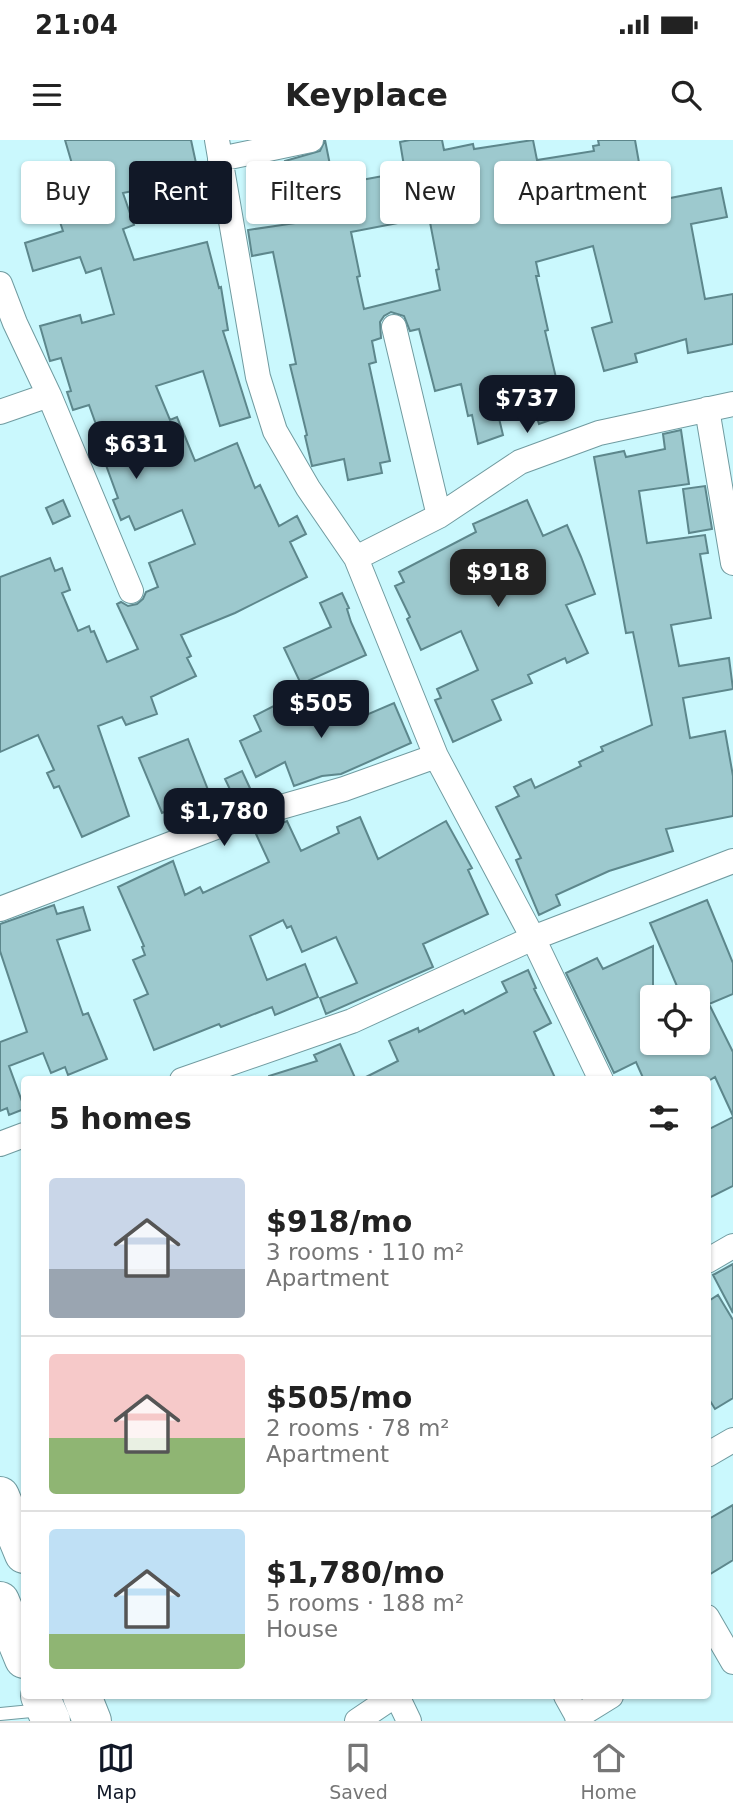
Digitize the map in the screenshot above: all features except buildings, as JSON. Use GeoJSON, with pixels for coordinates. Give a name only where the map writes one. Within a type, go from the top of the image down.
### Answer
{"type":"FeatureCollection","features":[{"type":"Feature","properties":{"kind":"main road"},"geometry":{"type":"LineString","coordinates":[[0,1496],[21,1547]]}},
{"type":"Feature","properties":{"kind":"main road"},"geometry":{"type":"LineString","coordinates":[[0,1601],[21,1652]]}},
{"type":"Feature","properties":{"kind":"main road"},"geometry":{"type":"LineString","coordinates":[[83,1699],[92,1721]]}},
{"type":"Feature","properties":{"kind":"street"},"geometry":{"type":"LineString","coordinates":[[311,140],[218,150],[258,377],[275,432],[308,488],[356,558],[436,756],[533,938],[599,1076]]}},
{"type":"Feature","properties":{"kind":"street"},"geometry":{"type":"LineString","coordinates":[[0,284],[131,591]]}},
{"type":"Feature","properties":{"kind":"street"},"geometry":{"type":"LineString","coordinates":[[394,327],[439,516]]}},
{"type":"Feature","properties":{"kind":"street"},"geometry":{"type":"LineString","coordinates":[[0,412],[49,395]]}},
{"type":"Feature","properties":{"kind":"street"},"geometry":{"type":"LineString","coordinates":[[356,558],[439,516],[520,462],[599,433],[733,404]]}},
{"type":"Feature","properties":{"kind":"street"},"geometry":{"type":"LineString","coordinates":[[707,410],[733,563]]}},
{"type":"Feature","properties":{"kind":"street"},"geometry":{"type":"LineString","coordinates":[[0,909],[229,822],[344,789],[436,756]]}},
{"type":"Feature","properties":{"kind":"street"},"geometry":{"type":"LineString","coordinates":[[194,1076],[352,1021],[533,938],[733,861]]}},
{"type":"Feature","properties":{"kind":"street"},"geometry":{"type":"LineString","coordinates":[[0,1144],[21,1136]]}},
{"type":"Feature","properties":{"kind":"street"},"geometry":{"type":"LineString","coordinates":[[711,1259],[733,1246]]}},
{"type":"Feature","properties":{"kind":"street"},"geometry":{"type":"LineString","coordinates":[[711,1453],[733,1440]]}},
{"type":"Feature","properties":{"kind":"street"},"geometry":{"type":"LineString","coordinates":[[711,1630],[733,1662]]}},
{"type":"Feature","properties":{"kind":"street"},"geometry":{"type":"LineString","coordinates":[[358,1721],[391,1699]]}},
{"type":"Feature","properties":{"kind":"street"},"geometry":{"type":"LineString","coordinates":[[398,1699],[410,1721]]}},
{"type":"Feature","properties":{"kind":"street"},"geometry":{"type":"LineString","coordinates":[[574,1711],[604,1699]]}},
{"type":"Feature","properties":{"kind":"lane"},"geometry":{"type":"LineString","coordinates":[[0,1714],[46,1709]]}}]}
